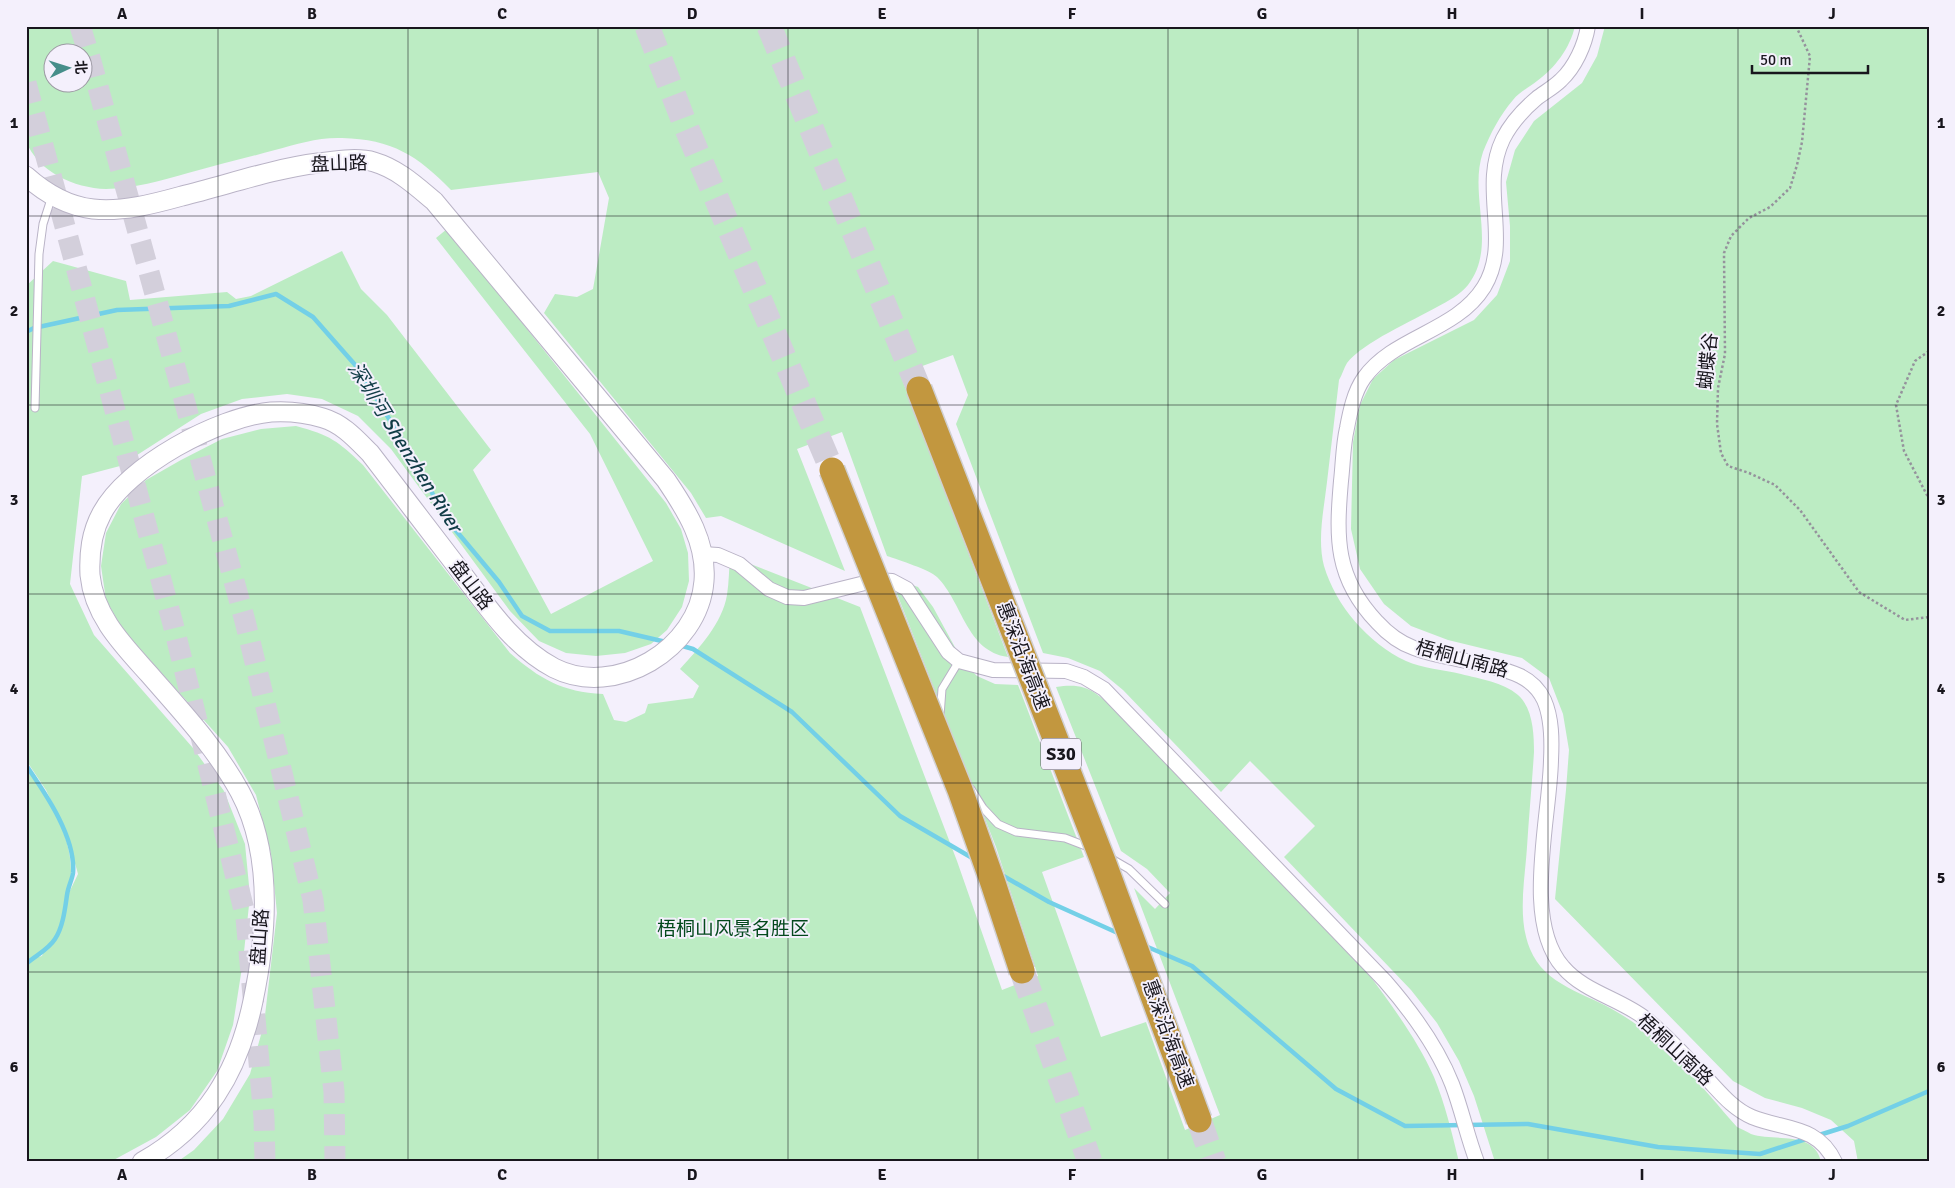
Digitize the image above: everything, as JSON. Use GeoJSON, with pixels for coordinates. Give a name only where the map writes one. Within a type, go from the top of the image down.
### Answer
{"type":"FeatureCollection","features":[{"type":"Feature","properties":{"kind":"highway","name":"惠深沿海高速"},"geometry":{"type":"LineString","coordinates":[[919,389],[1103,861],[1200,1120]]}},
{"type":"Feature","properties":{"kind":"highway"},"geometry":{"type":"LineString","coordinates":[[832,470],[960,790],[1022,971]]}},
{"type":"Feature","properties":{"kind":"main road","name":"盘山路"},"geometry":{"type":"LineString","coordinates":[[26,176],[52,196],[69,204],[91,209],[112,210],[158,202],[302,165],[351,160],[373,162],[394,170],[412,182],[434,201],[666,480],[683,505],[696,532],[703,554],[704,582],[698,606],[685,630],[664,652],[635,669],[616,676],[596,678],[575,676],[555,668],[534,656],[504,628],[370,453],[349,431],[326,419],[301,412],[270,412],[242,418],[210,430],[177,446],[146,465],[128,479],[102,513],[92,537],[89,556],[91,579],[96,600],[106,624],[198,729],[240,794],[251,819],[259,848],[263,877],[261,948],[250,1017],[241,1048],[227,1078],[211,1104],[192,1126],[164,1149],[142,1162]]}},
{"type":"Feature","properties":{"kind":"street","name":"梧桐山南路"},"geometry":{"type":"LineString","coordinates":[[1588,26],[1576,61],[1562,79],[1535,100],[1517,118],[1503,140],[1495,165],[1492,191],[1496,250],[1493,269],[1483,288],[1472,303],[1456,317],[1398,349],[1378,364],[1363,379],[1353,400],[1346,430],[1337,522],[1338,547],[1345,572],[1367,612],[1383,628],[1399,640],[1415,649],[1524,677],[1536,686],[1544,699],[1550,718],[1552,739],[1549,803],[1542,867],[1542,918],[1546,938],[1554,955],[1564,969],[1579,981],[1641,1015],[1659,1029],[1731,1104],[1748,1116],[1806,1132],[1820,1141],[1829,1150],[1834,1162]]}},
{"type":"Feature","properties":{"kind":"street"},"geometry":{"type":"LineString","coordinates":[[703,554],[718,555],[739,564],[769,589],[787,597],[804,598],[877,580],[892,581],[907,589],[948,652],[959,661],[993,670],[1066,671],[1084,677],[1104,689],[1378,974],[1406,1006],[1438,1055],[1451,1083],[1474,1155]]}},
{"type":"Feature","properties":{"kind":"lane"},"geometry":{"type":"LineString","coordinates":[[35,408],[39,254],[43,224],[52,196]]}},
{"type":"Feature","properties":{"kind":"lane"},"geometry":{"type":"LineString","coordinates":[[959,661],[942,689],[940,715],[943,740],[953,762],[963,777]]}},
{"type":"Feature","properties":{"kind":"lane"},"geometry":{"type":"LineString","coordinates":[[968,785],[983,808],[998,824],[1016,832],[1065,838],[1101,852],[1129,870],[1165,904]]}},
{"type":"Feature","properties":{"kind":"path","name":"蝴蝶谷"},"geometry":{"type":"LineString","coordinates":[[1796,26],[1810,56],[1802,142],[1790,188],[1770,206],[1749,218],[1731,236],[1724,253],[1725,354],[1718,388],[1717,424],[1721,453],[1728,466],[1775,485],[1800,510],[1859,592],[1905,620],[1929,617]]}},
{"type":"Feature","properties":{"kind":"path"},"geometry":{"type":"LineString","coordinates":[[1929,351],[1915,361],[1896,405],[1904,451],[1929,499]]}},
{"type":"Feature","properties":{"kind":"green space"},"geometry":{"type":"Polygon","coordinates":[[[30,26],[1575,26],[1566,50],[1556,64],[1544,76],[1515,97],[1500,118],[1483,152],[1479,168],[1481,254],[1477,270],[1468,285],[1450,300],[1389,332],[1364,348],[1354,355],[1345,367],[1339,380],[1322,524],[1321,545],[1324,566],[1329,581],[1345,609],[1355,622],[1379,644],[1406,661],[1498,684],[1518,695],[1527,707],[1533,729],[1534,752],[1523,912],[1526,937],[1537,962],[1556,980],[1617,1012],[1651,1036],[1682,1064],[1737,1127],[1760,1136],[1802,1141],[1811,1145],[1817,1152],[1821,1162],[1495,1162],[1474,1096],[1459,1061],[1437,1023],[1411,990],[1284,857],[1315,826],[1250,761],[1221,792],[1123,690],[1100,671],[1068,658],[1043,653],[956,424],[968,395],[953,355],[900,374],[1008,657],[994,653],[983,646],[974,636],[946,588],[937,577],[921,568],[887,556],[842,432],[797,449],[845,571],[721,516],[706,518],[691,493],[544,313],[555,294],[577,297],[593,289],[609,198],[598,172],[451,190],[415,159],[390,146],[360,139],[333,138],[300,143],[137,186],[106,189],[70,182],[48,170],[32,152],[26,141],[26,36],[30,26]]]}},
{"type":"Feature","properties":{"kind":"green space"},"geometry":{"type":"Polygon","coordinates":[[[1605,26],[1929,26],[1929,1162],[1858,1162],[1854,1141],[1831,1120],[1802,1108],[1765,1098],[1733,1081],[1555,899],[1569,750],[1563,714],[1549,678],[1522,658],[1448,640],[1411,626],[1384,604],[1360,569],[1351,529],[1353,442],[1360,405],[1373,379],[1394,360],[1474,320],[1497,295],[1510,261],[1510,226],[1506,182],[1515,150],[1534,121],[1582,83],[1597,56],[1605,26]]]}},
{"type":"Feature","properties":{"kind":"green space"},"geometry":{"type":"Polygon","coordinates":[[[447,229],[666,503],[681,529],[688,553],[689,581],[682,607],[667,630],[651,644],[625,653],[596,656],[566,653],[539,641],[510,611],[391,449],[358,416],[322,399],[287,394],[242,399],[201,414],[120,466],[82,476],[70,584],[94,635],[193,748],[224,791],[245,844],[250,896],[243,961],[233,1025],[217,1071],[190,1110],[156,1137],[110,1162],[26,1162],[26,965],[35,958],[42,956],[43,953],[34,956],[26,963],[26,767],[50,803],[63,830],[70,858],[71,873],[66,899],[78,874],[66,831],[46,790],[26,760],[26,286],[53,261],[126,281],[130,300],[227,292],[236,299],[251,296],[342,251],[361,289],[387,315],[491,450],[473,470],[551,614],[653,561],[590,434],[436,238],[447,229]]]}},
{"type":"Feature","properties":{"kind":"green space","name":"梧桐山风景名胜区"},"geometry":{"type":"Polygon","coordinates":[[[296,426],[333,440],[363,465],[510,653],[531,670],[563,687],[588,693],[603,694],[614,720],[626,722],[645,713],[648,704],[693,698],[699,686],[680,669],[709,635],[720,616],[727,595],[730,556],[860,607],[957,861],[1002,990],[1038,976],[996,847],[892,581],[904,582],[918,587],[933,607],[963,662],[977,676],[995,684],[1018,685],[1084,857],[1042,872],[1101,1037],[1146,1022],[1185,1130],[1220,1115],[1134,888],[1155,909],[1170,893],[1147,869],[1121,851],[1056,687],[1077,686],[1098,695],[1119,714],[1368,973],[1404,1023],[1434,1077],[1442,1098],[1459,1162],[177,1162],[194,1150],[223,1119],[250,1074],[264,1024],[277,913],[271,854],[256,795],[228,747],[123,630],[106,600],[101,566],[106,533],[121,504],[146,480],[181,460],[222,439],[261,429],[296,426]]]}},
{"type":"Feature","properties":{"kind":"waterway","name":"深圳河 Shenzhen River"},"geometry":{"type":"LineString","coordinates":[[26,332],[34,328],[117,310],[229,306],[276,294],[313,317],[357,367],[401,438],[448,521],[499,582],[522,616],[550,631],[619,631],[666,642]]}},
{"type":"Feature","properties":{"kind":"waterway"},"geometry":{"type":"LineString","coordinates":[[679,645],[693,649],[792,712],[900,816],[974,859]]}},
{"type":"Feature","properties":{"kind":"waterway"},"geometry":{"type":"LineString","coordinates":[[26,765],[58,816],[70,845],[73,859],[73,873],[58,934],[49,946],[26,964]]}},
{"type":"Feature","properties":{"kind":"waterway"},"geometry":{"type":"LineString","coordinates":[[1000,874],[1049,902],[1120,934]]}},
{"type":"Feature","properties":{"kind":"waterway"},"geometry":{"type":"LineString","coordinates":[[1143,945],[1192,966],[1336,1089],[1405,1126],[1528,1124],[1658,1147],[1760,1154],[1809,1138]]}},
{"type":"Feature","properties":{"kind":"waterway"},"geometry":{"type":"LineString","coordinates":[[1816,1136],[1848,1126],[1929,1091]]}},
{"type":"Feature","properties":{"kind":"tunnel"},"geometry":{"type":"LineString","coordinates":[[80,26],[245,621],[313,900],[334,1092],[335,1162]]}},
{"type":"Feature","properties":{"kind":"tunnel"},"geometry":{"type":"LineString","coordinates":[[647,26],[684,122],[832,470]]}},
{"type":"Feature","properties":{"kind":"tunnel"},"geometry":{"type":"LineString","coordinates":[[769,26],[919,389]]}},
{"type":"Feature","properties":{"kind":"tunnel"},"geometry":{"type":"LineString","coordinates":[[26,83],[173,624],[246,918],[264,1118],[265,1162]]}},
{"type":"Feature","properties":{"kind":"tunnel"},"geometry":{"type":"LineString","coordinates":[[1022,971],[1090,1162]]}},
{"type":"Feature","properties":{"kind":"tunnel"},"geometry":{"type":"LineString","coordinates":[[1199,1120],[1214,1162]]}}]}
